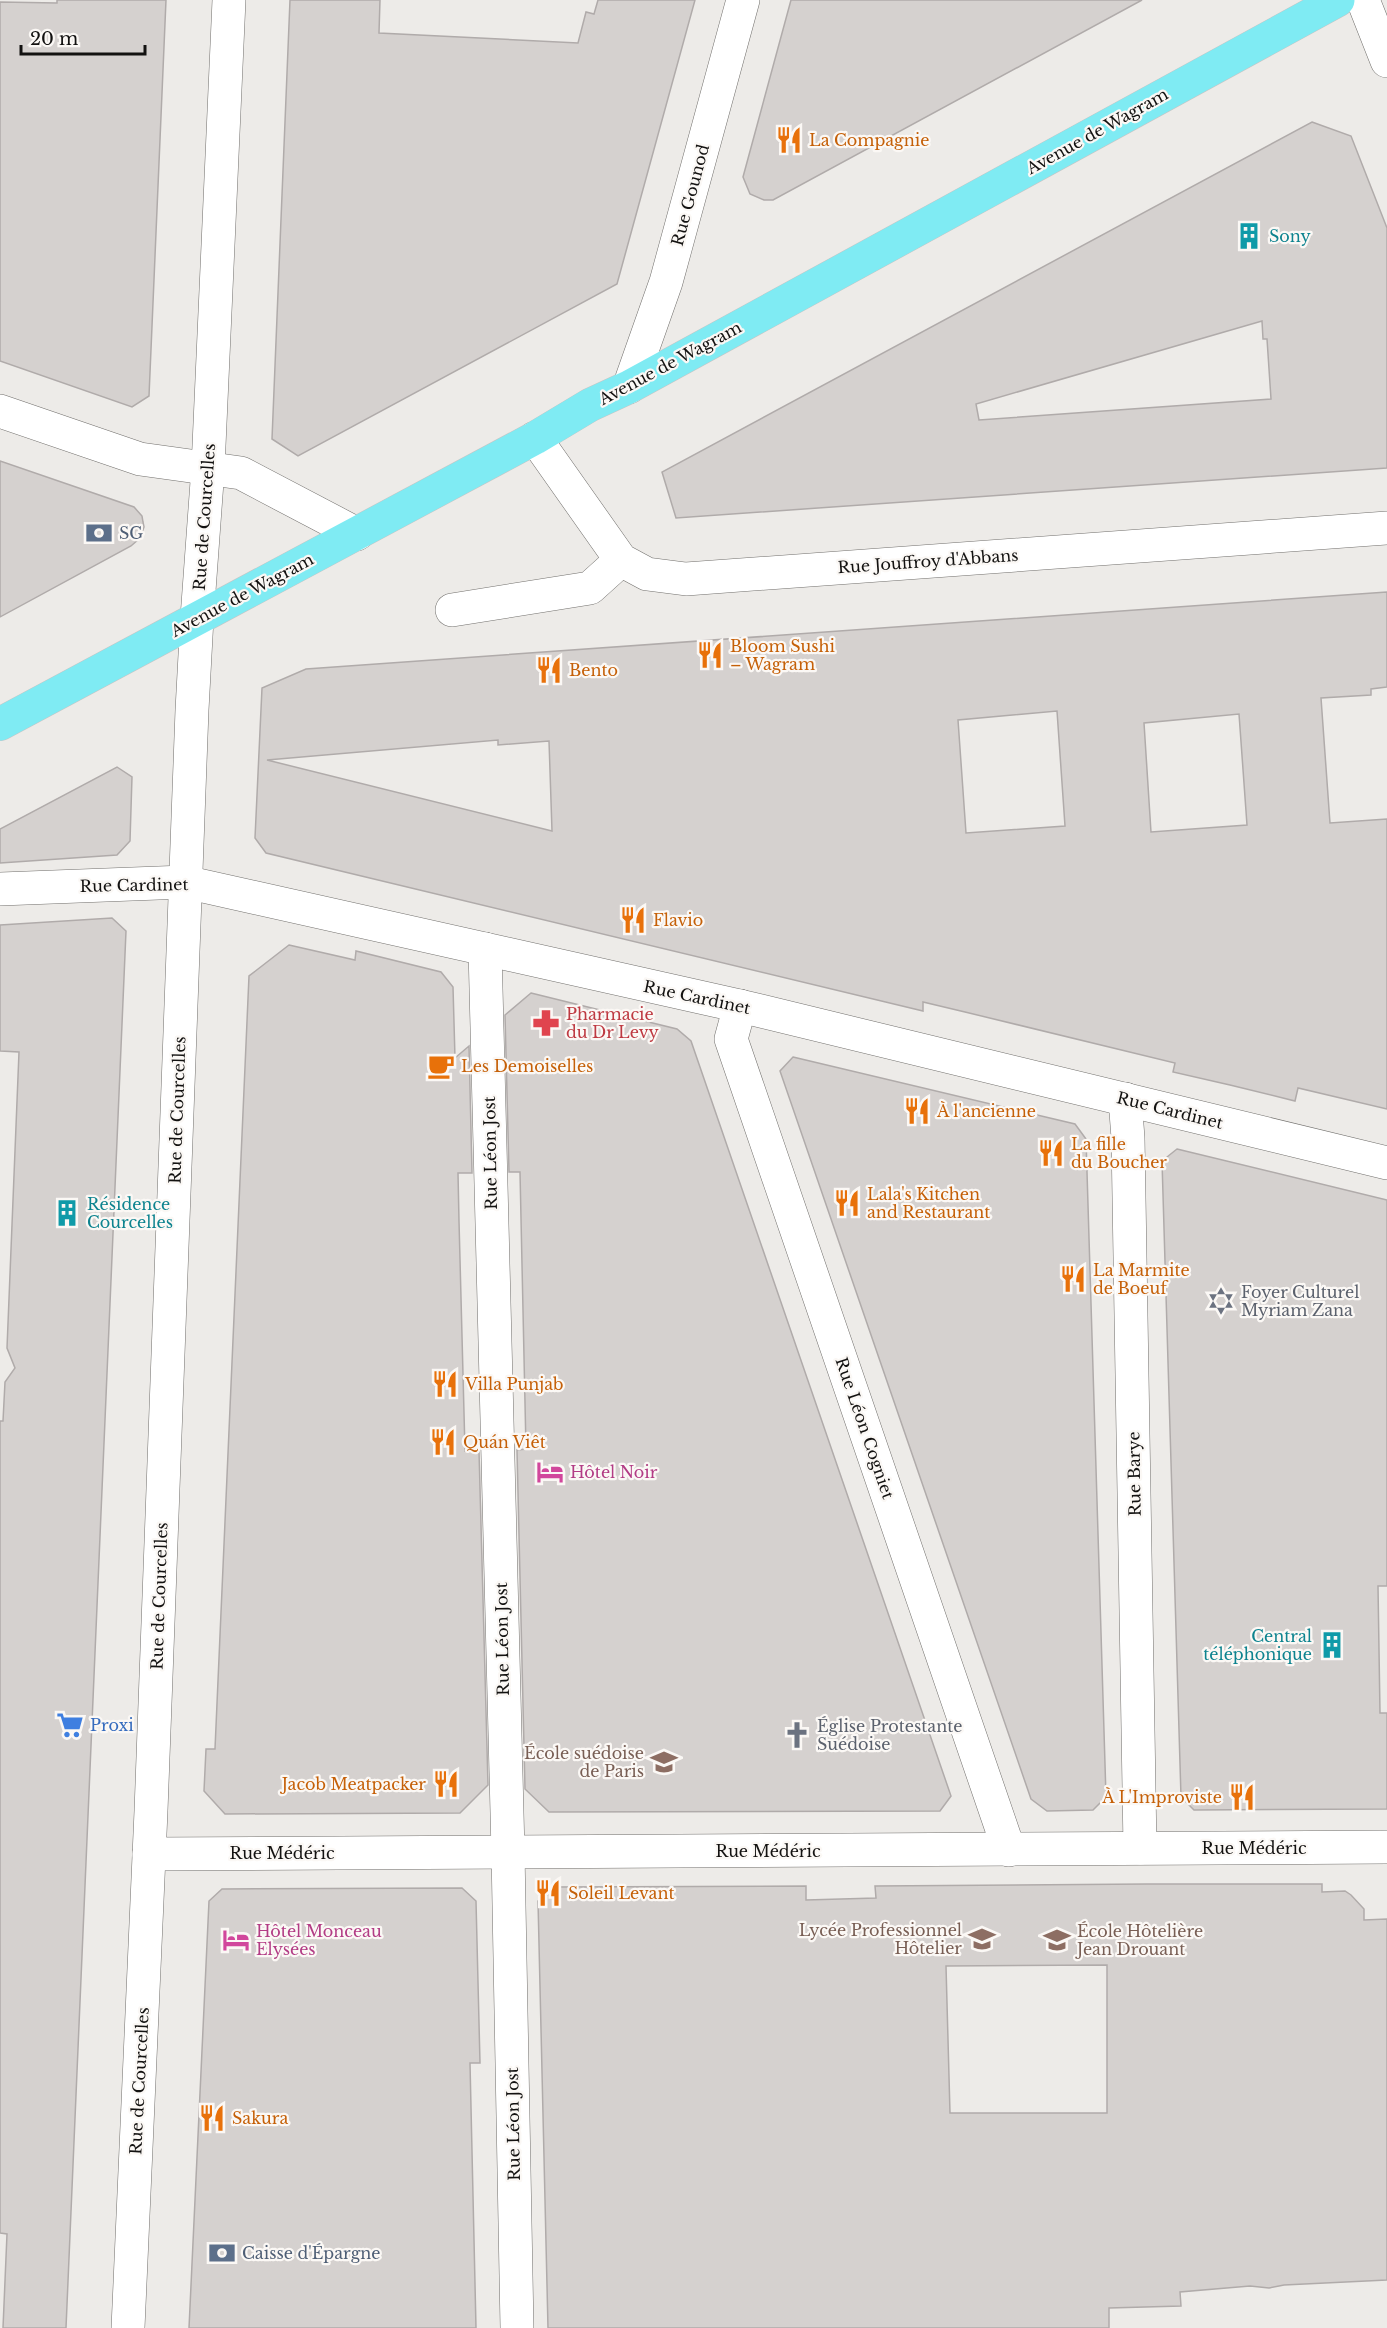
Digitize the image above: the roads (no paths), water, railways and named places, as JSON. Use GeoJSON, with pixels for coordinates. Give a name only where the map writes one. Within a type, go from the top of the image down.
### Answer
{"type":"FeatureCollection","features":[{"type":"Feature","properties":{"kind":"main road","name":"Avenue de Wagram"},"geometry":{"type":"LineString","coordinates":[[0,724],[357,534],[590,405],[629,387],[1338,0]]}},
{"type":"Feature","properties":{"kind":"street","name":"Rue de Courcelles"},"geometry":{"type":"LineString","coordinates":[[128,2328],[149,1854],[196,618],[208,468],[229,0]]}},
{"type":"Feature","properties":{"kind":"street","name":"Rue Gounod"},"geometry":{"type":"LineString","coordinates":[[629,387],[666,282],[744,0]]}},
{"type":"Feature","properties":{"kind":"street"},"geometry":{"type":"LineString","coordinates":[[1363,0],[1387,61]]}},
{"type":"Feature","properties":{"kind":"street"},"geometry":{"type":"LineString","coordinates":[[0,411],[140,459],[241,473],[357,534]]}},
{"type":"Feature","properties":{"kind":"street","name":"Rue Jouffroy d'Abbans"},"geometry":{"type":"LineString","coordinates":[[534,438],[621,560],[647,574],[686,579],[1387,528]]}},
{"type":"Feature","properties":{"kind":"street"},"geometry":{"type":"LineString","coordinates":[[452,610],[590,588],[621,560]]}},
{"type":"Feature","properties":{"kind":"street","name":"Rue Cardinet"},"geometry":{"type":"LineString","coordinates":[[0,889],[185,882],[740,1006],[1387,1163]]}},
{"type":"Feature","properties":{"kind":"street","name":"Rue Léon Jost"},"geometry":{"type":"LineString","coordinates":[[484,949],[508,1852],[517,2328]]}},
{"type":"Feature","properties":{"kind":"street","name":"Rue Léon Cogniet"},"geometry":{"type":"LineString","coordinates":[[740,1006],[731,1039],[1010,1850]]}},
{"type":"Feature","properties":{"kind":"street","name":"Rue Barye"},"geometry":{"type":"LineString","coordinates":[[1125,1099],[1128,1138],[1140,1848]]}},
{"type":"Feature","properties":{"kind":"street","name":"Rue Médéric"},"geometry":{"type":"LineString","coordinates":[[149,1854],[1387,1847]]}},
{"type":"Feature","properties":{"kind":"place","name":"La Compagnie"},"geometry":{"type":"Point","coordinates":[789,140]}},
{"type":"Feature","properties":{"kind":"place","name":"Sony"},"geometry":{"type":"Point","coordinates":[1249,236]}},
{"type":"Feature","properties":{"kind":"place","name":"SG"},"geometry":{"type":"Point","coordinates":[99,533]}},
{"type":"Feature","properties":{"kind":"place","name":"Bloom Sushi – Wagram"},"geometry":{"type":"Point","coordinates":[710,655]}},
{"type":"Feature","properties":{"kind":"place","name":"Bento"},"geometry":{"type":"Point","coordinates":[549,670]}},
{"type":"Feature","properties":{"kind":"place","name":"Flavio"},"geometry":{"type":"Point","coordinates":[633,920]}},
{"type":"Feature","properties":{"kind":"place","name":"Pharmacie du Dr Levy"},"geometry":{"type":"Point","coordinates":[546,1023]}},
{"type":"Feature","properties":{"kind":"place","name":"Les Demoiselles"},"geometry":{"type":"Point","coordinates":[441,1066]}},
{"type":"Feature","properties":{"kind":"place","name":"À l'ancienne"},"geometry":{"type":"Point","coordinates":[917,1111]}},
{"type":"Feature","properties":{"kind":"place","name":"La fille du Boucher"},"geometry":{"type":"Point","coordinates":[1051,1153]}},
{"type":"Feature","properties":{"kind":"place","name":"Lala's Kitchen and Restaurant"},"geometry":{"type":"Point","coordinates":[847,1203]}},
{"type":"Feature","properties":{"kind":"place","name":"Résidence Courcelles"},"geometry":{"type":"Point","coordinates":[67,1213]}},
{"type":"Feature","properties":{"kind":"place","name":"La Marmite de Boeuf"},"geometry":{"type":"Point","coordinates":[1073,1279]}},
{"type":"Feature","properties":{"kind":"place","name":"Foyer Culturel Myriam Zana"},"geometry":{"type":"Point","coordinates":[1221,1301]}},
{"type":"Feature","properties":{"kind":"place","name":"Villa Punjab"},"geometry":{"type":"Point","coordinates":[445,1384]}},
{"type":"Feature","properties":{"kind":"place","name":"Quán Viêt"},"geometry":{"type":"Point","coordinates":[443,1442]}},
{"type":"Feature","properties":{"kind":"place","name":"Hôtel Noir"},"geometry":{"type":"Point","coordinates":[550,1472]}},
{"type":"Feature","properties":{"kind":"place","name":"Central téléphonique"},"geometry":{"type":"Point","coordinates":[1332,1645]}},
{"type":"Feature","properties":{"kind":"place","name":"Proxi"},"geometry":{"type":"Point","coordinates":[70,1725]}},
{"type":"Feature","properties":{"kind":"place","name":"Église Protestante Suédoise"},"geometry":{"type":"Point","coordinates":[797,1735]}},
{"type":"Feature","properties":{"kind":"place","name":"École suédoise de Paris"},"geometry":{"type":"Point","coordinates":[664,1762]}},
{"type":"Feature","properties":{"kind":"place","name":"Jacob Meatpacker"},"geometry":{"type":"Point","coordinates":[446,1784]}},
{"type":"Feature","properties":{"kind":"place","name":"À L'Improviste"},"geometry":{"type":"Point","coordinates":[1242,1797]}},
{"type":"Feature","properties":{"kind":"place","name":"Soleil Levant"},"geometry":{"type":"Point","coordinates":[548,1893]}},
{"type":"Feature","properties":{"kind":"place","name":"Lycée Professionnel Hôtelier"},"geometry":{"type":"Point","coordinates":[982,1939]}},
{"type":"Feature","properties":{"kind":"place","name":"Hôtel Monceau Elysées"},"geometry":{"type":"Point","coordinates":[236,1940]}},
{"type":"Feature","properties":{"kind":"place","name":"École Hôtelière Jean Drouant"},"geometry":{"type":"Point","coordinates":[1057,1940]}},
{"type":"Feature","properties":{"kind":"place","name":"Sakura"},"geometry":{"type":"Point","coordinates":[212,2118]}},
{"type":"Feature","properties":{"kind":"place","name":"Caisse d'Épargne"},"geometry":{"type":"Point","coordinates":[222,2253]}}]}
